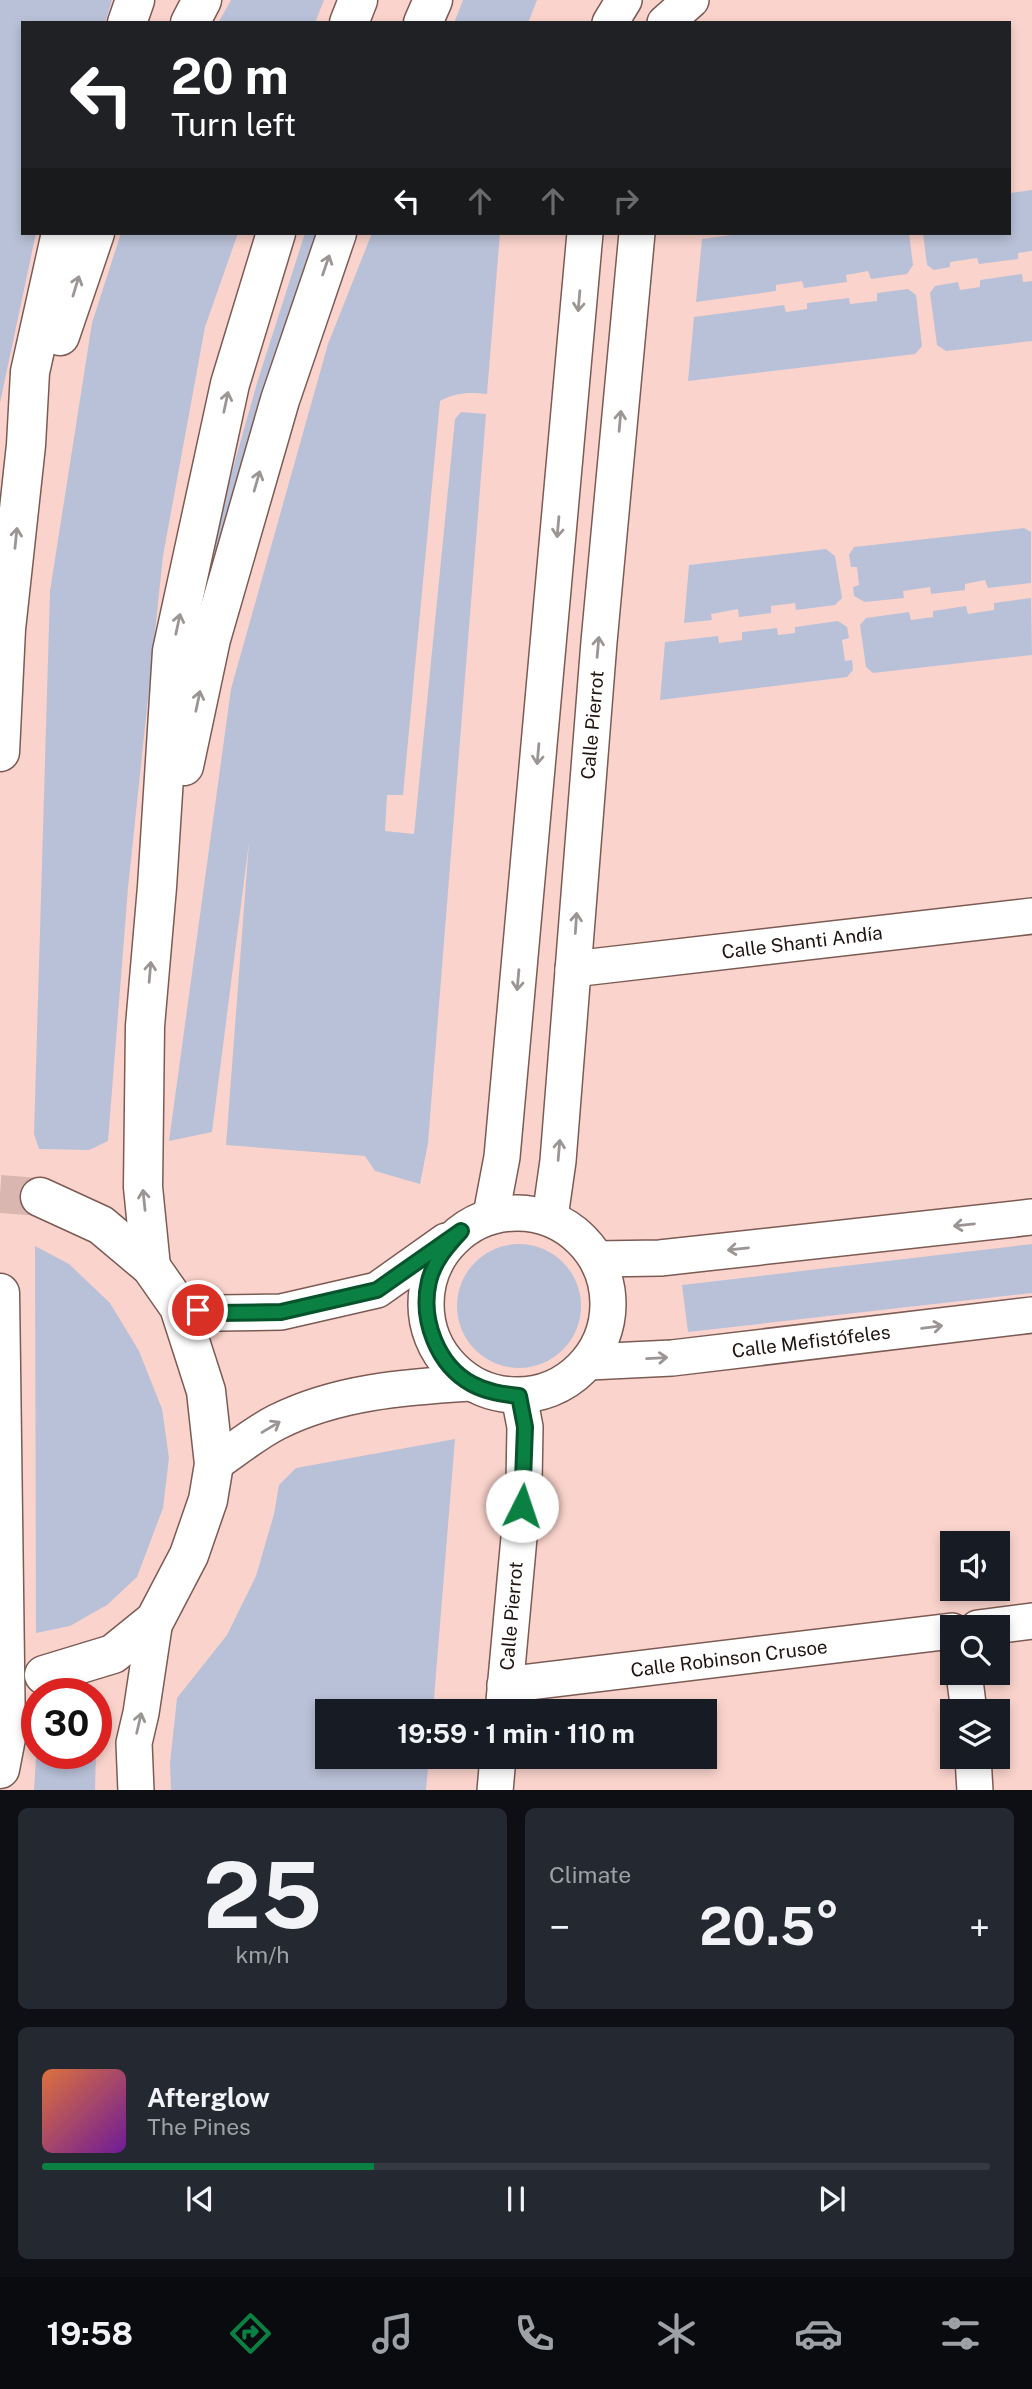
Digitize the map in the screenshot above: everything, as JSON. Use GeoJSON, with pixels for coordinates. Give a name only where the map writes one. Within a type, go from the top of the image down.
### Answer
{"type":"FeatureCollection","features":[{"type":"Feature","properties":{"kind":"main road"},"geometry":{"type":"LineString","coordinates":[[128,21],[135,0]]}},
{"type":"Feature","properties":{"kind":"main road"},"geometry":{"type":"LineString","coordinates":[[191,21],[202,0]]}},
{"type":"Feature","properties":{"kind":"main road"},"geometry":{"type":"LineString","coordinates":[[350,21],[358,0]]}},
{"type":"Feature","properties":{"kind":"main road"},"geometry":{"type":"LineString","coordinates":[[424,21],[433,0]]}},
{"type":"Feature","properties":{"kind":"main road"},"geometry":{"type":"LineString","coordinates":[[0,752],[6,629],[26,445],[30,372],[61,235]]}},
{"type":"Feature","properties":{"kind":"main road"},"geometry":{"type":"LineString","coordinates":[[26,445],[93,235]]}},
{"type":"Feature","properties":{"kind":"main road"},"geometry":{"type":"LineString","coordinates":[[150,1267],[143,1187],[145,1026],[172,650],[230,384],[275,235]]}},
{"type":"Feature","properties":{"kind":"main road"},"geometry":{"type":"LineString","coordinates":[[157,887],[211,639],[280,400],[336,235]]}},
{"type":"Feature","properties":{"kind":"main road"},"geometry":{"type":"LineString","coordinates":[[40,1197],[101,1225],[150,1267],[179,1307],[206,1391],[214,1464],[208,1500],[189,1555],[155,1620],[113,1654],[44,1675]]}},
{"type":"Feature","properties":{"kind":"main road"},"geometry":{"type":"LineString","coordinates":[[0,1293],[6,1738],[0,1769]]}},
{"type":"Feature","properties":{"kind":"street"},"geometry":{"type":"LineString","coordinates":[[611,21],[624,0]]}},
{"type":"Feature","properties":{"kind":"street"},"geometry":{"type":"LineString","coordinates":[[491,1215],[502,1157],[585,235]]}},
{"type":"Feature","properties":{"kind":"street","name":"Calle Pierrot"},"geometry":{"type":"LineString","coordinates":[[550,1217],[558,1161],[599,642],[637,235]]}},
{"type":"Feature","properties":{"kind":"street","name":"Calle Shanti Andía"},"geometry":{"type":"LineString","coordinates":[[573,969],[1032,916]]}},
{"type":"Feature","properties":{"kind":"street"},"geometry":{"type":"LineString","coordinates":[[179,1307],[217,1313],[281,1312],[377,1290],[461,1231],[491,1215],[521,1212],[550,1217],[577,1234],[597,1259],[609,1294],[606,1330],[589,1362],[558,1387],[519,1396],[493,1393],[470,1383],[448,1363],[432,1338],[426,1309],[429,1280],[441,1253],[461,1231]]}},
{"type":"Feature","properties":{"kind":"street"},"geometry":{"type":"LineString","coordinates":[[597,1259],[660,1258],[1032,1217]]}},
{"type":"Feature","properties":{"kind":"street","name":"Calle Mefistófeles"},"geometry":{"type":"LineString","coordinates":[[589,1362],[672,1358],[1032,1315]]}},
{"type":"Feature","properties":{"kind":"street"},"geometry":{"type":"LineString","coordinates":[[214,1464],[276,1423],[344,1396],[470,1383]]}},
{"type":"Feature","properties":{"kind":"street","name":"Calle Pierrot"},"geometry":{"type":"LineString","coordinates":[[504,1698],[524,1483],[525,1427],[519,1396]]}},
{"type":"Feature","properties":{"kind":"street"},"geometry":{"type":"LineString","coordinates":[[136,1790],[134,1743],[155,1620]]}},
{"type":"Feature","properties":{"kind":"street"},"geometry":{"type":"LineString","coordinates":[[1010,1624],[1032,1621]]}},
{"type":"Feature","properties":{"kind":"street","name":"Calle Robinson Crusoe"},"geometry":{"type":"LineString","coordinates":[[504,1698],[940,1633]]}},
{"type":"Feature","properties":{"kind":"street"},"geometry":{"type":"LineString","coordinates":[[495,1790],[497,1769]]}},
{"type":"Feature","properties":{"kind":"street"},"geometry":{"type":"LineString","coordinates":[[974,1769],[975,1790]]}},
{"type":"Feature","properties":{"kind":"shaded area"},"geometry":{"type":"Polygon","coordinates":[[[0,0],[112,0],[106,21],[21,21],[21,235],[36,235],[0,403],[0,0]]]}},
{"type":"Feature","properties":{"kind":"shaded area"},"geometry":{"type":"Polygon","coordinates":[[[231,0],[324,0],[316,21],[219,21],[231,0]]]}},
{"type":"Feature","properties":{"kind":"shaded area"},"geometry":{"type":"Polygon","coordinates":[[[463,0],[537,0],[529,21],[455,21],[463,0]]]}},
{"type":"Feature","properties":{"kind":"shaded area"},"geometry":{"type":"Polygon","coordinates":[[[1032,190],[1032,251],[1018,253],[1018,259],[979,264],[977,258],[950,262],[950,267],[934,270],[927,265],[923,235],[1011,235],[1011,193],[1032,190]]]}},
{"type":"Feature","properties":{"kind":"shaded area"},"geometry":{"type":"Polygon","coordinates":[[[120,235],[237,235],[205,327],[163,556],[128,888],[108,1141],[89,1150],[39,1149],[34,1134],[50,591],[92,323],[120,235]]]}},
{"type":"Feature","properties":{"kind":"shaded area"},"geometry":{"type":"Polygon","coordinates":[[[304,235],[315,235],[264,384],[216,551],[210,550],[257,383],[304,235]]]}},
{"type":"Feature","properties":{"kind":"shaded area"},"geometry":{"type":"Polygon","coordinates":[[[371,235],[500,235],[487,394],[463,393],[440,401],[403,795],[387,795],[385,831],[414,834],[455,419],[461,412],[486,414],[428,1143],[420,1184],[375,1171],[365,1156],[226,1145],[249,842],[212,1132],[169,1141],[231,689],[328,344],[371,235]]]}},
{"type":"Feature","properties":{"kind":"shaded area"},"geometry":{"type":"Polygon","coordinates":[[[732,235],[909,235],[913,265],[907,274],[871,279],[868,271],[846,275],[847,282],[804,288],[802,281],[776,285],[776,291],[696,302],[702,239],[732,235]]]}},
{"type":"Feature","properties":{"kind":"shaded area"},"geometry":{"type":"Polygon","coordinates":[[[1022,274],[1023,282],[1032,281],[1032,341],[946,351],[937,345],[930,293],[935,286],[958,282],[960,290],[980,287],[980,280],[1022,274]]]}},
{"type":"Feature","properties":{"kind":"shaded area"},"geometry":{"type":"Polygon","coordinates":[[[908,289],[916,295],[922,346],[915,354],[688,381],[694,317],[784,305],[786,312],[807,309],[807,303],[849,298],[850,304],[877,301],[877,293],[908,289]]]}},
{"type":"Feature","properties":{"kind":"shaded area"},"geometry":{"type":"Polygon","coordinates":[[[1024,528],[1031,532],[1031,583],[988,588],[985,580],[965,584],[965,590],[931,594],[930,587],[903,591],[904,598],[865,602],[854,596],[853,587],[859,585],[857,567],[851,567],[849,555],[854,547],[1024,528]]]}},
{"type":"Feature","properties":{"kind":"shaded area"},"geometry":{"type":"Polygon","coordinates":[[[826,549],[835,556],[842,598],[835,605],[796,610],[795,603],[771,606],[771,613],[739,617],[738,609],[711,614],[712,620],[684,623],[689,565],[826,549]]]}},
{"type":"Feature","properties":{"kind":"shaded area"},"geometry":{"type":"Polygon","coordinates":[[[1031,598],[1032,655],[873,673],[866,667],[860,625],[866,618],[909,612],[911,620],[933,617],[933,611],[966,606],[968,614],[994,610],[994,603],[1031,598]]]}},
{"type":"Feature","properties":{"kind":"shaded area"},"geometry":{"type":"Polygon","coordinates":[[[838,621],[847,627],[849,638],[842,640],[845,661],[852,660],[853,670],[847,677],[660,700],[665,642],[718,636],[719,643],[742,640],[742,632],[777,628],[778,635],[795,633],[795,627],[838,621]]]}},
{"type":"Feature","properties":{"kind":"shaded area"},"geometry":{"type":"Polygon","coordinates":[[[519,1244],[543,1249],[563,1262],[576,1282],[581,1306],[576,1330],[563,1350],[543,1363],[519,1368],[495,1363],[475,1350],[462,1330],[457,1306],[462,1282],[475,1262],[495,1249],[519,1244]]]}},
{"type":"Feature","properties":{"kind":"shaded area"},"geometry":{"type":"Polygon","coordinates":[[[1032,1244],[1032,1293],[688,1332],[682,1285],[1032,1244]]]}},
{"type":"Feature","properties":{"kind":"shaded area"},"geometry":{"type":"Polygon","coordinates":[[[35,1246],[69,1264],[110,1303],[139,1351],[162,1409],[169,1458],[163,1508],[137,1577],[107,1605],[70,1626],[36,1633],[35,1246]]]}},
{"type":"Feature","properties":{"kind":"shaded area"},"geometry":{"type":"Polygon","coordinates":[[[455,1439],[434,1699],[315,1699],[315,1769],[428,1769],[426,1790],[171,1790],[170,1763],[177,1698],[227,1635],[256,1576],[274,1514],[279,1485],[296,1468],[455,1439]]]}},
{"type":"Feature","properties":{"kind":"shaded area"},"geometry":{"type":"Polygon","coordinates":[[[35,1769],[96,1769],[95,1790],[34,1790],[35,1769]]]}},
{"type":"Feature","properties":{"kind":"tunnel"},"geometry":{"type":"LineString","coordinates":[[0,1194],[40,1197]]}},
{"type":"Feature","properties":{"kind":"route"},"geometry":{"type":"LineString","coordinates":[[198,1310],[217,1313],[281,1312],[377,1290],[461,1231],[441,1253],[429,1280],[426,1309],[432,1338],[448,1363],[470,1383],[493,1393],[519,1396],[525,1427],[522,1506]]}}]}
